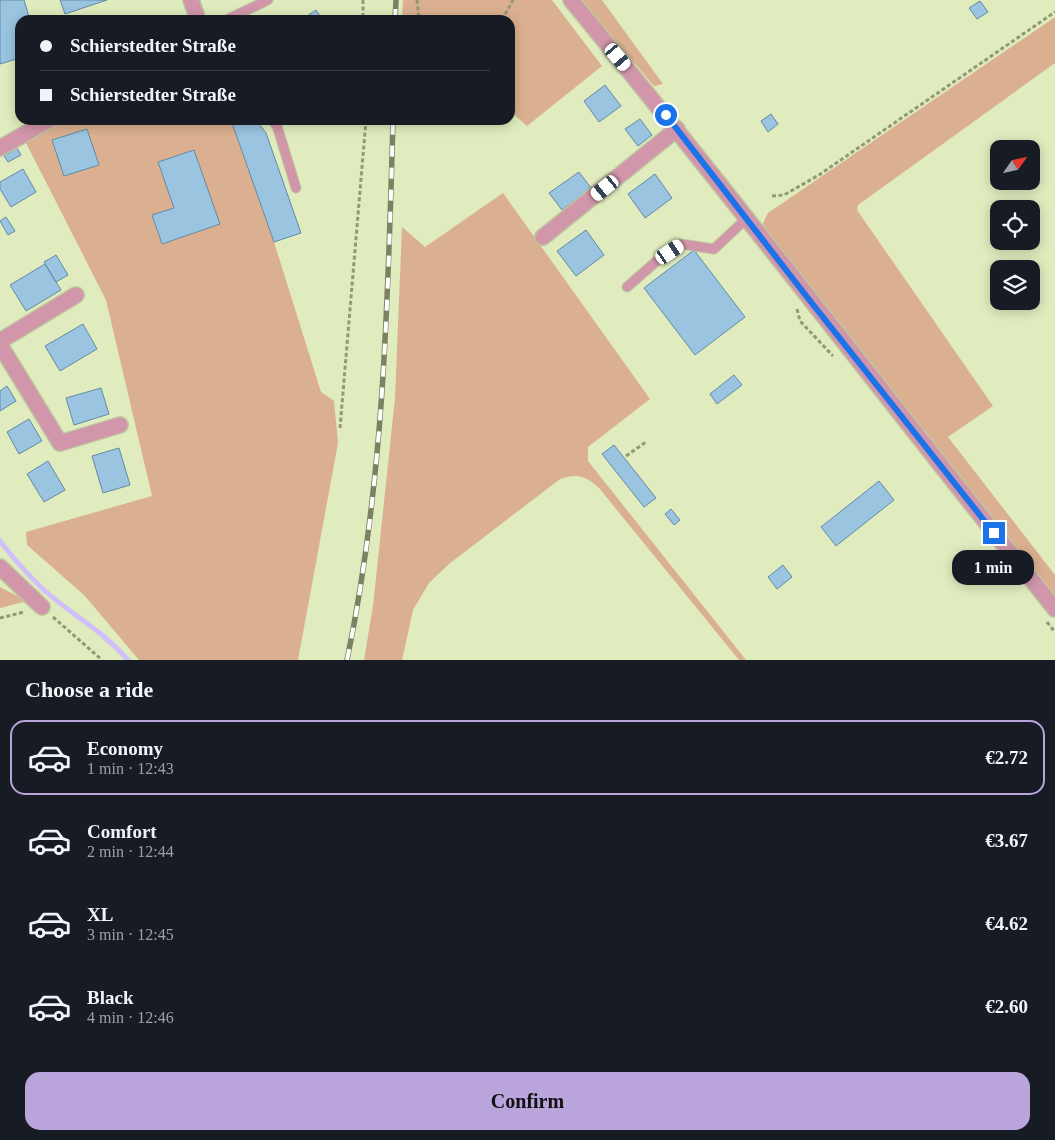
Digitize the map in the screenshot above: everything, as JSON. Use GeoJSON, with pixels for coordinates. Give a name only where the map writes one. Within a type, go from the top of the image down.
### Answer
{"type":"FeatureCollection","features":[{"type":"Feature","properties":{"kind":"street"},"geometry":{"type":"LineString","coordinates":[[191,0],[196,15]]}},
{"type":"Feature","properties":{"kind":"street"},"geometry":{"type":"LineString","coordinates":[[571,0],[677,129],[1055,609]]}},
{"type":"Feature","properties":{"kind":"street"},"geometry":{"type":"LineString","coordinates":[[0,148],[40,125]]}},
{"type":"Feature","properties":{"kind":"street"},"geometry":{"type":"LineString","coordinates":[[544,237],[677,129]]}},
{"type":"Feature","properties":{"kind":"street"},"geometry":{"type":"LineString","coordinates":[[76,295],[0,343],[60,443],[120,424]]}},
{"type":"Feature","properties":{"kind":"street"},"geometry":{"type":"LineString","coordinates":[[0,567],[42,607]]}},
{"type":"Feature","properties":{"kind":"lane"},"geometry":{"type":"LineString","coordinates":[[236,15],[268,0]]}},
{"type":"Feature","properties":{"kind":"lane"},"geometry":{"type":"LineString","coordinates":[[275,125],[296,188]]}},
{"type":"Feature","properties":{"kind":"lane"},"geometry":{"type":"LineString","coordinates":[[627,287],[659,259],[681,244],[714,249],[746,219]]}},
{"type":"Feature","properties":{"kind":"path"},"geometry":{"type":"LineString","coordinates":[[363,0],[363,15]]}},
{"type":"Feature","properties":{"kind":"path"},"geometry":{"type":"LineString","coordinates":[[417,0],[418,15]]}},
{"type":"Feature","properties":{"kind":"path"},"geometry":{"type":"LineString","coordinates":[[505,15],[513,0]]}},
{"type":"Feature","properties":{"kind":"path"},"geometry":{"type":"LineString","coordinates":[[772,196],[784,195],[819,175],[1055,12]]}},
{"type":"Feature","properties":{"kind":"path"},"geometry":{"type":"LineString","coordinates":[[340,428],[366,125]]}},
{"type":"Feature","properties":{"kind":"path"},"geometry":{"type":"LineString","coordinates":[[626,456],[646,442]]}},
{"type":"Feature","properties":{"kind":"path"},"geometry":{"type":"LineString","coordinates":[[0,618],[42,607],[102,660]]}},
{"type":"Feature","properties":{"kind":"shaded area"},"geometry":{"type":"Polygon","coordinates":[[[403,0],[552,0],[602,66],[527,126],[515,115],[515,15],[402,15],[403,0]]]}},
{"type":"Feature","properties":{"kind":"shaded area"},"geometry":{"type":"Polygon","coordinates":[[[581,0],[602,0],[663,84],[654,86],[581,0]]]}},
{"type":"Feature","properties":{"kind":"shaded area"},"geometry":{"type":"Polygon","coordinates":[[[1055,17],[1055,63],[858,205],[857,210],[993,406],[948,437],[1055,575],[1055,596],[765,231],[763,223],[768,213],[1055,17]]]}},
{"type":"Feature","properties":{"kind":"shaded area"},"geometry":{"type":"Polygon","coordinates":[[[45,125],[233,125],[274,242],[321,392],[334,401],[338,443],[298,660],[139,660],[84,595],[27,545],[26,532],[152,496],[106,300],[22,135],[45,125]]]}},
{"type":"Feature","properties":{"kind":"shaded area"},"geometry":{"type":"Polygon","coordinates":[[[503,193],[650,399],[588,447],[588,461],[746,660],[739,660],[599,488],[585,478],[571,476],[560,479],[449,564],[429,583],[413,610],[402,660],[364,660],[373,606],[395,398],[402,227],[425,247],[503,193]]]}},
{"type":"Feature","properties":{"kind":"shaded area"},"geometry":{"type":"Polygon","coordinates":[[[0,587],[27,601],[0,608],[0,587]]]}},
{"type":"Feature","properties":{"kind":"building"},"geometry":{"type":"Polygon","coordinates":[[[0,0],[24,0],[28,15],[15,15],[15,60],[0,64],[0,0]]]}},
{"type":"Feature","properties":{"kind":"building"},"geometry":{"type":"Polygon","coordinates":[[[60,0],[107,0],[65,14],[60,0]]]}},
{"type":"Feature","properties":{"kind":"building"},"geometry":{"type":"Polygon","coordinates":[[[980,1],[988,12],[977,19],[969,8],[980,1]]]}},
{"type":"Feature","properties":{"kind":"building"},"geometry":{"type":"Polygon","coordinates":[[[316,10],[320,15],[308,15],[316,10]]]}},
{"type":"Feature","properties":{"kind":"building"},"geometry":{"type":"Polygon","coordinates":[[[605,85],[621,106],[599,122],[584,101],[605,85]]]}},
{"type":"Feature","properties":{"kind":"building"},"geometry":{"type":"Polygon","coordinates":[[[771,114],[778,124],[768,132],[761,121],[771,114]]]}},
{"type":"Feature","properties":{"kind":"building"},"geometry":{"type":"Polygon","coordinates":[[[640,119],[652,135],[638,146],[625,129],[640,119]]]}},
{"type":"Feature","properties":{"kind":"building"},"geometry":{"type":"Polygon","coordinates":[[[233,125],[260,125],[266,133],[301,233],[274,242],[233,125]]]}},
{"type":"Feature","properties":{"kind":"building"},"geometry":{"type":"Polygon","coordinates":[[[87,129],[99,165],[64,176],[52,140],[87,129]]]}},
{"type":"Feature","properties":{"kind":"building"},"geometry":{"type":"Polygon","coordinates":[[[17,148],[21,155],[8,162],[4,156],[17,148]]]}},
{"type":"Feature","properties":{"kind":"building"},"geometry":{"type":"Polygon","coordinates":[[[194,150],[220,224],[162,244],[152,215],[174,208],[158,162],[194,150]]]}},
{"type":"Feature","properties":{"kind":"building"},"geometry":{"type":"Polygon","coordinates":[[[23,169],[36,192],[11,207],[0,189],[0,182],[23,169]]]}},
{"type":"Feature","properties":{"kind":"building"},"geometry":{"type":"Polygon","coordinates":[[[579,172],[591,188],[562,210],[549,193],[579,172]]]}},
{"type":"Feature","properties":{"kind":"building"},"geometry":{"type":"Polygon","coordinates":[[[655,174],[672,198],[645,218],[628,194],[655,174]]]}},
{"type":"Feature","properties":{"kind":"building"},"geometry":{"type":"Polygon","coordinates":[[[6,217],[15,231],[8,235],[0,221],[6,217]]]}},
{"type":"Feature","properties":{"kind":"building"},"geometry":{"type":"Polygon","coordinates":[[[586,230],[604,255],[576,276],[557,251],[586,230]]]}},
{"type":"Feature","properties":{"kind":"building"},"geometry":{"type":"Polygon","coordinates":[[[694,250],[745,317],[695,355],[644,288],[694,250]]]}},
{"type":"Feature","properties":{"kind":"building"},"geometry":{"type":"Polygon","coordinates":[[[56,255],[68,275],[56,282],[44,262],[56,255]]]}},
{"type":"Feature","properties":{"kind":"building"},"geometry":{"type":"Polygon","coordinates":[[[45,264],[61,290],[26,311],[10,285],[45,264]]]}},
{"type":"Feature","properties":{"kind":"building"},"geometry":{"type":"Polygon","coordinates":[[[83,324],[97,349],[60,371],[45,346],[83,324]]]}},
{"type":"Feature","properties":{"kind":"building"},"geometry":{"type":"Polygon","coordinates":[[[734,375],[742,385],[717,404],[710,394],[734,375]]]}},
{"type":"Feature","properties":{"kind":"building"},"geometry":{"type":"Polygon","coordinates":[[[7,386],[16,401],[0,411],[0,391],[7,386]]]}},
{"type":"Feature","properties":{"kind":"building"},"geometry":{"type":"Polygon","coordinates":[[[101,388],[109,414],[74,425],[66,398],[101,388]]]}},
{"type":"Feature","properties":{"kind":"building"},"geometry":{"type":"Polygon","coordinates":[[[29,419],[42,441],[19,454],[7,432],[29,419]]]}},
{"type":"Feature","properties":{"kind":"building"},"geometry":{"type":"Polygon","coordinates":[[[614,445],[656,498],[644,507],[602,454],[614,445]]]}},
{"type":"Feature","properties":{"kind":"building"},"geometry":{"type":"Polygon","coordinates":[[[119,448],[130,485],[103,493],[92,456],[119,448]]]}},
{"type":"Feature","properties":{"kind":"building"},"geometry":{"type":"Polygon","coordinates":[[[48,461],[65,490],[44,502],[27,474],[48,461]]]}},
{"type":"Feature","properties":{"kind":"building"},"geometry":{"type":"Polygon","coordinates":[[[879,481],[894,500],[836,546],[821,527],[879,481]]]}},
{"type":"Feature","properties":{"kind":"building"},"geometry":{"type":"Polygon","coordinates":[[[671,509],[680,520],[674,525],[665,514],[671,509]]]}},
{"type":"Feature","properties":{"kind":"building"},"geometry":{"type":"Polygon","coordinates":[[[783,565],[792,577],[777,589],[768,577],[783,565]]]}},
{"type":"Feature","properties":{"kind":"waterway"},"geometry":{"type":"LineString","coordinates":[[0,541],[44,590],[108,640],[128,660]]}},
{"type":"Feature","properties":{"kind":"railway"},"geometry":{"type":"LineString","coordinates":[[395,15],[396,0]]}},
{"type":"Feature","properties":{"kind":"railway"},"geometry":{"type":"LineString","coordinates":[[347,660],[369,526],[382,391],[393,125]]}},
{"type":"Feature","properties":{"kind":"route"},"geometry":{"type":"LineString","coordinates":[[666,115],[994,533]]}}]}
